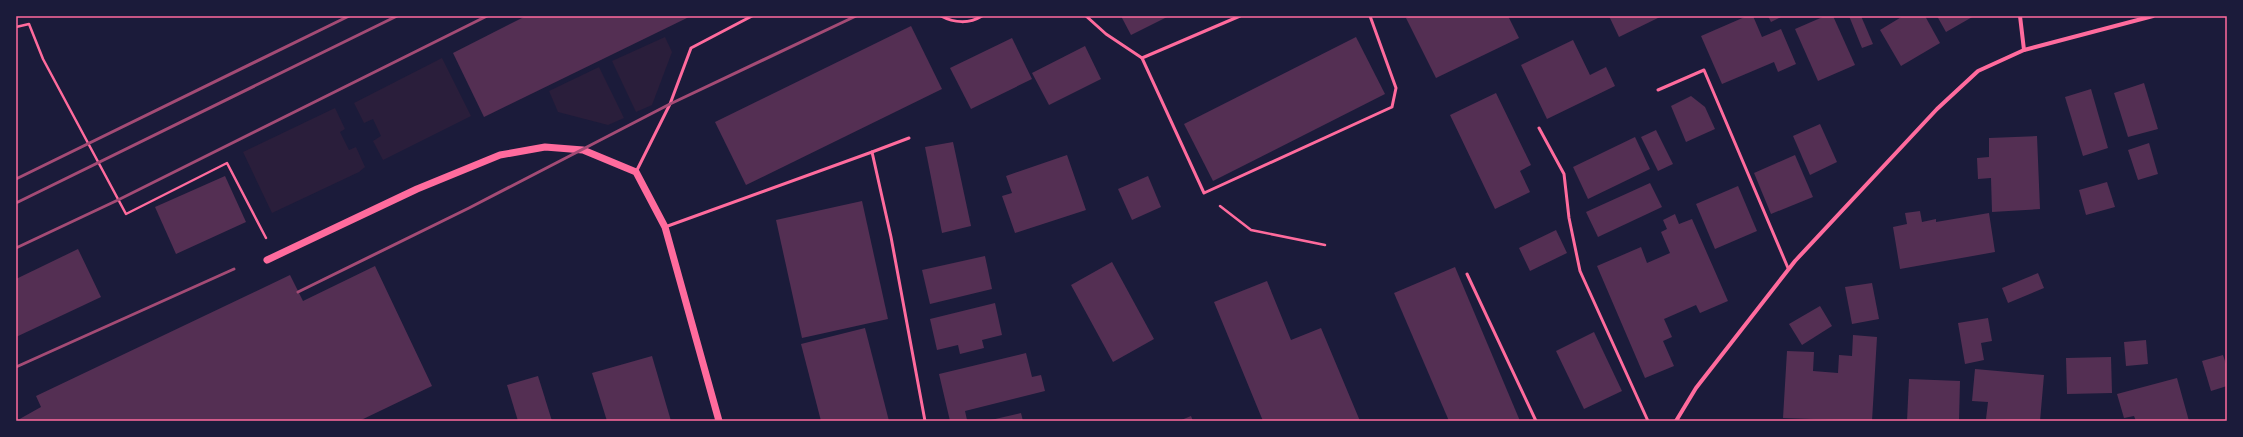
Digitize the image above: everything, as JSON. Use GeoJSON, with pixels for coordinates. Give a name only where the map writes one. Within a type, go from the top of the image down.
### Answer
{"type":"FeatureCollection","features":[{"type":"Feature","properties":{"kind":"street"},"geometry":{"type":"LineString","coordinates":[[2020,16],[2024,50]]}},
{"type":"Feature","properties":{"kind":"street"},"geometry":{"type":"LineString","coordinates":[[1676,421],[1696,388],[1788,268],[1937,109],[1978,71],[2024,50],[2153,16]]}},
{"type":"Feature","properties":{"kind":"street"},"geometry":{"type":"LineString","coordinates":[[268,260],[417,189],[500,154],[545,147],[583,150],[636,172],[665,227],[719,421]]}},
{"type":"Feature","properties":{"kind":"lane"},"geometry":{"type":"LineString","coordinates":[[636,172],[670,104],[691,48],[752,16]]}},
{"type":"Feature","properties":{"kind":"lane"},"geometry":{"type":"LineString","coordinates":[[941,16],[957,22],[968,21],[982,16]]}},
{"type":"Feature","properties":{"kind":"lane"},"geometry":{"type":"LineString","coordinates":[[1086,16],[1106,34],[1142,58],[1204,193],[1392,107],[1396,88],[1370,16]]}},
{"type":"Feature","properties":{"kind":"lane"},"geometry":{"type":"LineString","coordinates":[[1142,58],[1240,16]]}},
{"type":"Feature","properties":{"kind":"lane"},"geometry":{"type":"LineString","coordinates":[[1658,90],[1704,70],[1788,268]]}},
{"type":"Feature","properties":{"kind":"lane"},"geometry":{"type":"LineString","coordinates":[[1539,128],[1564,174],[1569,218],[1580,271],[1648,421]]}},
{"type":"Feature","properties":{"kind":"lane"},"geometry":{"type":"LineString","coordinates":[[665,227],[909,138]]}},
{"type":"Feature","properties":{"kind":"lane"},"geometry":{"type":"LineString","coordinates":[[872,152],[891,237],[925,421]]}},
{"type":"Feature","properties":{"kind":"lane"},"geometry":{"type":"LineString","coordinates":[[1467,274],[1536,421]]}},
{"type":"Feature","properties":{"kind":"path"},"geometry":{"type":"LineString","coordinates":[[16,27],[29,24],[48,70],[126,214],[227,163],[275,256]]}},
{"type":"Feature","properties":{"kind":"path"},"geometry":{"type":"LineString","coordinates":[[1204,193],[1251,230],[1325,245]]}},
{"type":"Feature","properties":{"kind":"shaded area"},"geometry":{"type":"Polygon","coordinates":[[[665,37],[672,52],[652,105],[636,112],[612,61],[665,37]]]}},
{"type":"Feature","properties":{"kind":"shaded area"},"geometry":{"type":"Polygon","coordinates":[[[442,58],[471,116],[383,160],[373,141],[381,136],[373,119],[364,123],[354,103],[442,58]]]}},
{"type":"Feature","properties":{"kind":"shaded area"},"geometry":{"type":"Polygon","coordinates":[[[599,67],[624,118],[608,125],[558,112],[549,91],[599,67]]]}},
{"type":"Feature","properties":{"kind":"shaded area"},"geometry":{"type":"Polygon","coordinates":[[[335,108],[345,129],[340,132],[349,150],[356,147],[365,167],[359,172],[272,213],[243,152],[335,108]]]}},
{"type":"Feature","properties":{"kind":"building"},"geometry":{"type":"Polygon","coordinates":[[[526,16],[691,16],[484,117],[453,53],[526,16]]]}},
{"type":"Feature","properties":{"kind":"building"},"geometry":{"type":"Polygon","coordinates":[[[1121,16],[1169,16],[1131,35],[1121,16]]]}},
{"type":"Feature","properties":{"kind":"building"},"geometry":{"type":"Polygon","coordinates":[[[1411,16],[1508,16],[1519,38],[1436,78],[1406,18],[1411,16]]]}},
{"type":"Feature","properties":{"kind":"building"},"geometry":{"type":"Polygon","coordinates":[[[1609,16],[1662,16],[1619,37],[1609,16]]]}},
{"type":"Feature","properties":{"kind":"building"},"geometry":{"type":"Polygon","coordinates":[[[1747,16],[1753,16],[1762,37],[1781,29],[1796,64],[1778,72],[1774,62],[1722,84],[1701,36],[1747,16]]]}},
{"type":"Feature","properties":{"kind":"building"},"geometry":{"type":"Polygon","coordinates":[[[1768,16],[1783,16],[1771,22],[1768,16]]]}},
{"type":"Feature","properties":{"kind":"building"},"geometry":{"type":"Polygon","coordinates":[[[1825,16],[1833,16],[1855,65],[1818,81],[1795,29],[1825,16]]]}},
{"type":"Feature","properties":{"kind":"building"},"geometry":{"type":"Polygon","coordinates":[[[1849,16],[1861,16],[1873,44],[1862,48],[1849,16]]]}},
{"type":"Feature","properties":{"kind":"building"},"geometry":{"type":"Polygon","coordinates":[[[1903,16],[1925,16],[1940,43],[1901,66],[1880,30],[1903,16]]]}},
{"type":"Feature","properties":{"kind":"building"},"geometry":{"type":"Polygon","coordinates":[[[1937,16],[1974,16],[1946,32],[1937,16]]]}},
{"type":"Feature","properties":{"kind":"building"},"geometry":{"type":"Polygon","coordinates":[[[911,26],[942,89],[746,185],[715,122],[911,26]]]}},
{"type":"Feature","properties":{"kind":"building"},"geometry":{"type":"Polygon","coordinates":[[[1356,37],[1385,94],[1213,181],[1184,124],[1356,37]]]}},
{"type":"Feature","properties":{"kind":"building"},"geometry":{"type":"Polygon","coordinates":[[[1012,38],[1032,79],[971,109],[950,68],[1012,38]]]}},
{"type":"Feature","properties":{"kind":"building"},"geometry":{"type":"Polygon","coordinates":[[[1573,40],[1590,75],[1606,67],[1615,86],[1547,119],[1521,65],[1573,40]]]}},
{"type":"Feature","properties":{"kind":"building"},"geometry":{"type":"Polygon","coordinates":[[[1085,46],[1101,79],[1049,105],[1032,73],[1085,46]]]}},
{"type":"Feature","properties":{"kind":"building"},"geometry":{"type":"Polygon","coordinates":[[[2144,83],[2158,129],[2128,137],[2114,93],[2144,83]]]}},
{"type":"Feature","properties":{"kind":"building"},"geometry":{"type":"Polygon","coordinates":[[[2091,89],[2108,148],[2083,156],[2065,97],[2091,89]]]}},
{"type":"Feature","properties":{"kind":"building"},"geometry":{"type":"Polygon","coordinates":[[[1496,93],[1531,165],[1520,171],[1530,192],[1495,209],[1450,115],[1496,93]]]}},
{"type":"Feature","properties":{"kind":"building"},"geometry":{"type":"Polygon","coordinates":[[[1691,96],[1705,107],[1715,129],[1686,142],[1671,106],[1691,96]]]}},
{"type":"Feature","properties":{"kind":"building"},"geometry":{"type":"Polygon","coordinates":[[[1820,124],[1837,162],[1810,175],[1793,136],[1820,124]]]}},
{"type":"Feature","properties":{"kind":"building"},"geometry":{"type":"Polygon","coordinates":[[[1656,130],[1673,164],[1658,171],[1641,137],[1656,130]]]}},
{"type":"Feature","properties":{"kind":"building"},"geometry":{"type":"Polygon","coordinates":[[[2037,136],[2040,209],[1992,212],[1991,178],[1978,179],[1977,158],[1989,157],[1989,138],[2037,136]]]}},
{"type":"Feature","properties":{"kind":"building"},"geometry":{"type":"Polygon","coordinates":[[[1635,137],[1650,169],[1588,199],[1573,167],[1635,137]]]}},
{"type":"Feature","properties":{"kind":"building"},"geometry":{"type":"Polygon","coordinates":[[[953,142],[971,226],[942,233],[925,147],[953,142]]]}},
{"type":"Feature","properties":{"kind":"building"},"geometry":{"type":"Polygon","coordinates":[[[2149,143],[2158,174],[2138,180],[2128,150],[2149,143]]]}},
{"type":"Feature","properties":{"kind":"building"},"geometry":{"type":"Polygon","coordinates":[[[1067,155],[1086,210],[1015,233],[1002,196],[1012,193],[1006,176],[1067,155]]]}},
{"type":"Feature","properties":{"kind":"building"},"geometry":{"type":"Polygon","coordinates":[[[1795,155],[1813,197],[1771,214],[1754,173],[1795,155]]]}},
{"type":"Feature","properties":{"kind":"building"},"geometry":{"type":"Polygon","coordinates":[[[225,176],[246,222],[176,254],[155,207],[225,176]]]}},
{"type":"Feature","properties":{"kind":"building"},"geometry":{"type":"Polygon","coordinates":[[[1148,176],[1161,207],[1132,220],[1118,189],[1148,176]]]}},
{"type":"Feature","properties":{"kind":"building"},"geometry":{"type":"Polygon","coordinates":[[[2107,182],[2115,207],[2086,215],[2079,190],[2107,182]]]}},
{"type":"Feature","properties":{"kind":"building"},"geometry":{"type":"Polygon","coordinates":[[[1650,183],[1662,207],[1598,237],[1586,212],[1650,183]]]}},
{"type":"Feature","properties":{"kind":"building"},"geometry":{"type":"Polygon","coordinates":[[[1738,186],[1757,231],[1715,249],[1696,204],[1738,186]]]}},
{"type":"Feature","properties":{"kind":"building"},"geometry":{"type":"Polygon","coordinates":[[[862,201],[888,319],[802,338],[776,220],[862,201]]]}},
{"type":"Feature","properties":{"kind":"building"},"geometry":{"type":"Polygon","coordinates":[[[1920,211],[1922,222],[1936,219],[1936,222],[1989,213],[1995,252],[1900,269],[1893,227],[1907,224],[1905,213],[1920,211]]]}},
{"type":"Feature","properties":{"kind":"building"},"geometry":{"type":"Polygon","coordinates":[[[1675,214],[1679,224],[1692,219],[1728,301],[1700,313],[1696,305],[1664,319],[1672,337],[1663,341],[1674,366],[1645,378],[1597,266],[1641,247],[1647,263],[1670,253],[1661,232],[1667,229],[1663,220],[1675,214]]]}},
{"type":"Feature","properties":{"kind":"building"},"geometry":{"type":"Polygon","coordinates":[[[1556,230],[1567,253],[1530,271],[1519,248],[1556,230]]]}},
{"type":"Feature","properties":{"kind":"building"},"geometry":{"type":"Polygon","coordinates":[[[78,249],[101,297],[16,337],[16,279],[78,249]]]}},
{"type":"Feature","properties":{"kind":"building"},"geometry":{"type":"Polygon","coordinates":[[[985,256],[992,289],[930,304],[922,270],[985,256]]]}},
{"type":"Feature","properties":{"kind":"building"},"geometry":{"type":"Polygon","coordinates":[[[1112,262],[1154,339],[1113,362],[1071,285],[1112,262]]]}},
{"type":"Feature","properties":{"kind":"building"},"geometry":{"type":"Polygon","coordinates":[[[375,266],[432,386],[359,421],[16,421],[41,407],[36,396],[290,275],[303,301],[375,266]]]}},
{"type":"Feature","properties":{"kind":"building"},"geometry":{"type":"Polygon","coordinates":[[[1455,267],[1520,421],[1449,421],[1394,293],[1455,267]]]}},
{"type":"Feature","properties":{"kind":"building"},"geometry":{"type":"Polygon","coordinates":[[[2038,273],[2044,288],[2008,303],[2002,288],[2038,273]]]}},
{"type":"Feature","properties":{"kind":"building"},"geometry":{"type":"Polygon","coordinates":[[[1267,281],[1291,340],[1321,328],[1360,421],[1263,421],[1214,302],[1267,281]]]}},
{"type":"Feature","properties":{"kind":"building"},"geometry":{"type":"Polygon","coordinates":[[[1872,283],[1879,319],[1852,324],[1845,287],[1872,283]]]}},
{"type":"Feature","properties":{"kind":"building"},"geometry":{"type":"Polygon","coordinates":[[[995,303],[1002,335],[982,340],[984,348],[960,354],[958,345],[937,350],[930,319],[995,303]]]}},
{"type":"Feature","properties":{"kind":"building"},"geometry":{"type":"Polygon","coordinates":[[[1820,306],[1832,326],[1802,345],[1789,324],[1820,306]]]}},
{"type":"Feature","properties":{"kind":"building"},"geometry":{"type":"Polygon","coordinates":[[[1988,318],[1992,341],[1981,343],[1984,360],[1965,364],[1958,323],[1988,318]]]}},
{"type":"Feature","properties":{"kind":"building"},"geometry":{"type":"Polygon","coordinates":[[[865,328],[889,421],[821,421],[801,344],[865,328]]]}},
{"type":"Feature","properties":{"kind":"building"},"geometry":{"type":"Polygon","coordinates":[[[1594,332],[1622,391],[1584,409],[1556,351],[1594,332]]]}},
{"type":"Feature","properties":{"kind":"building"},"geometry":{"type":"Polygon","coordinates":[[[1853,335],[1877,337],[1872,421],[1783,418],[1787,351],[1814,352],[1813,371],[1838,373],[1839,355],[1852,356],[1853,335]]]}},
{"type":"Feature","properties":{"kind":"building"},"geometry":{"type":"Polygon","coordinates":[[[2146,340],[2148,364],[2126,366],[2124,342],[2146,340]]]}},
{"type":"Feature","properties":{"kind":"building"},"geometry":{"type":"Polygon","coordinates":[[[1026,353],[1032,377],[1041,375],[1045,391],[965,411],[967,420],[950,421],[939,374],[1026,353]]]}},
{"type":"Feature","properties":{"kind":"building"},"geometry":{"type":"Polygon","coordinates":[[[2223,355],[2227,367],[2227,386],[2211,391],[2202,361],[2223,355]]]}},
{"type":"Feature","properties":{"kind":"building"},"geometry":{"type":"Polygon","coordinates":[[[652,356],[671,421],[607,421],[592,373],[652,356]]]}},
{"type":"Feature","properties":{"kind":"building"},"geometry":{"type":"Polygon","coordinates":[[[2111,357],[2112,393],[2067,394],[2066,358],[2111,357]]]}},
{"type":"Feature","properties":{"kind":"building"},"geometry":{"type":"Polygon","coordinates":[[[1975,369],[2044,375],[2040,421],[1986,419],[1988,402],[1972,401],[1975,369]]]}},
{"type":"Feature","properties":{"kind":"building"},"geometry":{"type":"Polygon","coordinates":[[[538,376],[552,421],[518,421],[507,385],[538,376]]]}},
{"type":"Feature","properties":{"kind":"building"},"geometry":{"type":"Polygon","coordinates":[[[2177,378],[2189,421],[2136,421],[2134,416],[2124,418],[2117,394],[2177,378]]]}},
{"type":"Feature","properties":{"kind":"building"},"geometry":{"type":"Polygon","coordinates":[[[1909,379],[1960,381],[1959,421],[1907,421],[1909,379]]]}},
{"type":"Feature","properties":{"kind":"building"},"geometry":{"type":"Polygon","coordinates":[[[1021,413],[1023,421],[991,421],[991,420],[1021,413]]]}},
{"type":"Feature","properties":{"kind":"building"},"geometry":{"type":"Polygon","coordinates":[[[1191,416],[1193,421],[1179,421],[1191,416]]]}},
{"type":"Feature","properties":{"kind":"railway"},"geometry":{"type":"LineString","coordinates":[[16,179],[349,16]]}},
{"type":"Feature","properties":{"kind":"railway"},"geometry":{"type":"LineString","coordinates":[[16,203],[397,16]]}},
{"type":"Feature","properties":{"kind":"railway"},"geometry":{"type":"LineString","coordinates":[[16,248],[118,200],[487,16]]}},
{"type":"Feature","properties":{"kind":"railway"},"geometry":{"type":"LineString","coordinates":[[298,292],[469,208],[670,104],[856,16]]}},
{"type":"Feature","properties":{"kind":"railway"},"geometry":{"type":"LineString","coordinates":[[16,367],[234,269]]}}]}
